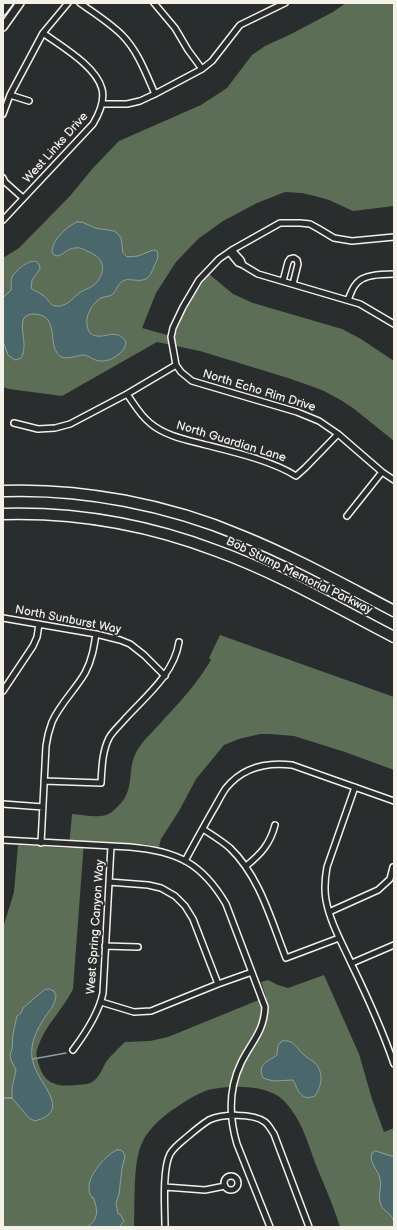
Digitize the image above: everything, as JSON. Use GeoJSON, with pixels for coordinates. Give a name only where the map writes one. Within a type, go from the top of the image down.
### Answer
{"type":"FeatureCollection","features":[{"type":"Feature","properties":{"kind":"highway","name":"Bob Stump Memorial Parkway"},"geometry":{"type":"LineString","coordinates":[[3,491],[51,492],[106,498],[151,507],[191,518],[235,533],[273,549],[394,611]]}},
{"type":"Feature","properties":{"kind":"highway","name":"Bob Stump Memorial Parkway"},"geometry":{"type":"LineString","coordinates":[[3,514],[58,516],[105,521],[187,540],[217,550],[255,566],[394,637]]}},
{"type":"Feature","properties":{"kind":"street"},"geometry":{"type":"LineString","coordinates":[[3,11],[9,3]]}},
{"type":"Feature","properties":{"kind":"street"},"geometry":{"type":"LineString","coordinates":[[4,23],[20,3]]}},
{"type":"Feature","properties":{"kind":"street"},"geometry":{"type":"LineString","coordinates":[[3,114],[10,94],[43,34],[68,3]]}},
{"type":"Feature","properties":{"kind":"street"},"geometry":{"type":"LineString","coordinates":[[80,3],[107,22],[123,36],[138,57],[155,94]]}},
{"type":"Feature","properties":{"kind":"street"},"geometry":{"type":"LineString","coordinates":[[154,3],[175,28],[188,50],[202,69]]}},
{"type":"Feature","properties":{"kind":"street"},"geometry":{"type":"LineString","coordinates":[[43,34],[86,65],[96,76],[102,89],[102,104],[127,104],[140,101],[202,69],[212,61],[240,25],[285,3]]}},
{"type":"Feature","properties":{"kind":"street"},"geometry":{"type":"LineString","coordinates":[[10,94],[29,101]]}},
{"type":"Feature","properties":{"kind":"street","name":"West Links Drive"},"geometry":{"type":"LineString","coordinates":[[3,220],[93,124],[100,113],[102,104]]}},
{"type":"Feature","properties":{"kind":"street"},"geometry":{"type":"LineString","coordinates":[[3,178],[5,182],[23,198]]}},
{"type":"Feature","properties":{"kind":"street"},"geometry":{"type":"LineString","coordinates":[[14,423],[38,429],[55,428],[70,424],[127,394],[176,365],[170,337],[175,323],[199,280],[230,251],[280,223],[310,224],[334,238],[352,241],[394,237]]}},
{"type":"Feature","properties":{"kind":"street"},"geometry":{"type":"LineString","coordinates":[[230,251],[238,263],[258,274],[360,304],[394,324]]}},
{"type":"Feature","properties":{"kind":"street"},"geometry":{"type":"LineString","coordinates":[[283,282],[288,262],[290,259],[294,258],[297,260],[298,264],[293,284]]}},
{"type":"Feature","properties":{"kind":"street"},"geometry":{"type":"LineString","coordinates":[[348,300],[354,287],[360,280],[370,277],[394,274]]}},
{"type":"Feature","properties":{"kind":"street","name":"North Echo Rim Drive"},"geometry":{"type":"LineString","coordinates":[[176,365],[181,372],[192,381],[297,412],[319,421],[338,434],[382,472],[394,480]]}},
{"type":"Feature","properties":{"kind":"street","name":"North Guardian Lane"},"geometry":{"type":"LineString","coordinates":[[127,394],[137,409],[164,433],[234,452],[271,464],[287,470],[296,476],[338,434]]}},
{"type":"Feature","properties":{"kind":"street"},"geometry":{"type":"LineString","coordinates":[[347,516],[382,472]]}},
{"type":"Feature","properties":{"kind":"street","name":"North Sunburst Way"},"geometry":{"type":"LineString","coordinates":[[3,618],[96,634],[120,640],[130,644],[144,655],[165,676]]}},
{"type":"Feature","properties":{"kind":"street"},"geometry":{"type":"LineString","coordinates":[[3,691],[5,683],[33,646],[37,636],[39,624]]}},
{"type":"Feature","properties":{"kind":"street"},"geometry":{"type":"LineString","coordinates":[[41,842],[46,746],[52,723],[63,703],[85,672],[94,651],[96,634]]}},
{"type":"Feature","properties":{"kind":"street"},"geometry":{"type":"LineString","coordinates":[[44,781],[101,783],[105,746],[119,725],[165,676],[173,663],[178,650],[179,642]]}},
{"type":"Feature","properties":{"kind":"street"},"geometry":{"type":"LineString","coordinates":[[185,860],[230,783],[243,772],[259,766],[280,763],[292,765],[394,801]]}},
{"type":"Feature","properties":{"kind":"street"},"geometry":{"type":"LineString","coordinates":[[355,787],[327,867],[325,879],[326,899],[329,912],[339,938],[352,963],[394,1064]]}},
{"type":"Feature","properties":{"kind":"street"},"geometry":{"type":"LineString","coordinates":[[3,804],[43,807]]}},
{"type":"Feature","properties":{"kind":"street"},"geometry":{"type":"LineString","coordinates":[[246,866],[267,846],[275,825]]}},
{"type":"Feature","properties":{"kind":"street"},"geometry":{"type":"LineString","coordinates":[[203,829],[230,848],[246,866],[260,891],[286,958],[339,938]]}},
{"type":"Feature","properties":{"kind":"street"},"geometry":{"type":"LineString","coordinates":[[3,840],[111,846],[149,849],[168,853],[185,860],[196,867],[219,891],[226,904],[265,1007],[264,1019],[258,1034],[237,1073],[232,1095],[231,1116],[237,1144],[270,1227]]}},
{"type":"Feature","properties":{"kind":"street","name":"West Spring Canyon Way"},"geometry":{"type":"LineString","coordinates":[[73,1050],[101,1002],[103,993],[111,846]]}},
{"type":"Feature","properties":{"kind":"street"},"geometry":{"type":"LineString","coordinates":[[329,912],[378,890],[390,879],[393,867]]}},
{"type":"Feature","properties":{"kind":"street"},"geometry":{"type":"LineString","coordinates":[[109,882],[148,884],[161,888],[175,896],[185,906],[193,919],[218,984]]}},
{"type":"Feature","properties":{"kind":"street"},"geometry":{"type":"LineString","coordinates":[[352,963],[394,945]]}},
{"type":"Feature","properties":{"kind":"street"},"geometry":{"type":"LineString","coordinates":[[105,946],[138,947]]}},
{"type":"Feature","properties":{"kind":"street"},"geometry":{"type":"LineString","coordinates":[[101,1002],[134,1012],[151,1011],[252,972]]}},
{"type":"Feature","properties":{"kind":"street"},"geometry":{"type":"LineString","coordinates":[[165,1227],[165,1187],[167,1162],[174,1149],[210,1120],[231,1116],[254,1117],[265,1122],[270,1128],[274,1134],[309,1227]]}},
{"type":"Feature","properties":{"kind":"street"},"geometry":{"type":"LineString","coordinates":[[165,1187],[205,1190],[225,1186]]}},
{"type":"Feature","properties":{"kind":"green space"},"geometry":{"type":"Polygon","coordinates":[[[346,3],[394,3],[394,206],[353,211],[329,200],[315,196],[302,193],[285,192],[257,203],[223,221],[198,239],[176,262],[156,293],[142,328],[174,336],[189,304],[209,274],[233,294],[253,303],[342,329],[361,339],[394,361],[394,441],[353,408],[322,390],[200,351],[157,342],[62,396],[3,387],[3,258],[19,248],[70,196],[93,168],[119,141],[201,105],[227,88],[252,55],[265,46],[333,12],[346,3]]]}},
{"type":"Feature","properties":{"kind":"green space"},"geometry":{"type":"Polygon","coordinates":[[[220,635],[394,697],[394,770],[345,752],[294,736],[260,734],[239,739],[224,745],[196,779],[179,811],[161,839],[159,847],[143,844],[84,841],[73,989],[41,1039],[37,1051],[39,1065],[45,1077],[49,1081],[58,1085],[70,1086],[89,1084],[97,1078],[108,1059],[125,1042],[150,1041],[168,1037],[266,997],[261,982],[268,980],[288,988],[324,975],[359,1054],[372,1099],[384,1132],[394,1128],[394,1227],[340,1227],[304,1133],[296,1116],[290,1108],[276,1095],[258,1088],[226,1087],[208,1090],[183,1103],[168,1113],[154,1125],[149,1132],[140,1148],[136,1166],[134,1227],[3,1227],[3,928],[14,892],[18,845],[69,848],[72,814],[99,816],[109,814],[121,803],[129,788],[132,765],[138,749],[201,676],[211,660],[209,658],[220,635]]]}},
{"type":"Feature","properties":{"kind":"water"},"geometry":{"type":"Polygon","coordinates":[[[77,222],[82,222],[95,228],[114,231],[117,233],[121,238],[123,253],[127,257],[138,256],[153,250],[157,251],[157,261],[147,278],[142,280],[123,281],[119,284],[112,295],[101,298],[97,301],[88,314],[87,323],[90,333],[95,336],[117,335],[122,337],[126,342],[125,346],[117,356],[104,361],[98,361],[83,355],[69,358],[61,357],[55,349],[52,330],[48,320],[38,314],[34,314],[27,315],[24,319],[22,324],[24,345],[23,352],[21,358],[15,360],[8,355],[3,341],[3,298],[11,290],[11,279],[22,266],[32,262],[39,264],[40,269],[32,280],[31,288],[55,306],[62,306],[79,293],[95,284],[100,277],[103,267],[102,263],[100,259],[92,253],[78,248],[70,249],[58,256],[54,255],[52,252],[57,238],[77,222]]]}},
{"type":"Feature","properties":{"kind":"water"},"geometry":{"type":"Polygon","coordinates":[[[49,989],[54,991],[56,996],[55,1002],[37,1031],[33,1042],[32,1052],[35,1068],[51,1097],[52,1109],[44,1118],[35,1121],[29,1118],[12,1098],[12,1088],[16,1070],[10,1055],[17,1016],[21,1013],[23,1008],[44,990],[49,989]]]}},
{"type":"Feature","properties":{"kind":"water"},"geometry":{"type":"Polygon","coordinates":[[[282,1041],[292,1042],[318,1067],[321,1079],[315,1096],[306,1097],[300,1094],[293,1080],[273,1081],[263,1078],[261,1069],[262,1066],[277,1055],[278,1046],[282,1041]]]}},
{"type":"Feature","properties":{"kind":"water"},"geometry":{"type":"Polygon","coordinates":[[[117,1150],[121,1150],[125,1156],[119,1194],[116,1203],[118,1214],[120,1214],[124,1221],[119,1227],[87,1227],[94,1221],[96,1214],[95,1201],[93,1197],[91,1197],[89,1183],[98,1166],[108,1156],[117,1150]]]}},
{"type":"Feature","properties":{"kind":"water"},"geometry":{"type":"Polygon","coordinates":[[[376,1151],[394,1157],[394,1222],[391,1216],[382,1207],[380,1202],[380,1179],[371,1160],[372,1153],[376,1151]]]}},
{"type":"Feature","properties":{"kind":"waterway"},"geometry":{"type":"LineString","coordinates":[[33,1059],[66,1053]]}},
{"type":"Feature","properties":{"kind":"waterway"},"geometry":{"type":"LineString","coordinates":[[3,1098],[12,1098]]}}]}
